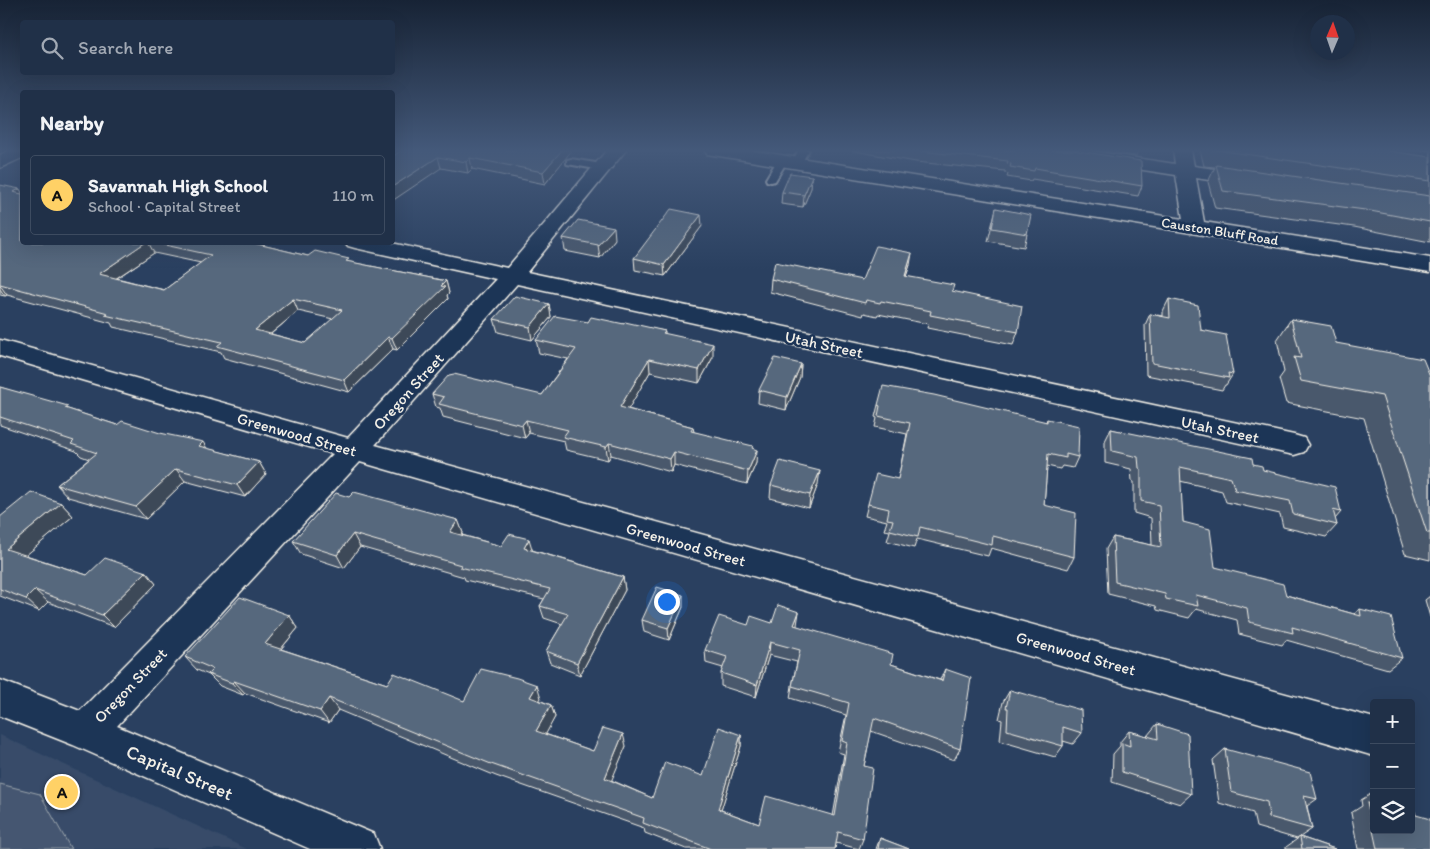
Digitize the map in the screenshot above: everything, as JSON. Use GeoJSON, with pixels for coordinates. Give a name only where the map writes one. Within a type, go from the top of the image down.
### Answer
{"type":"FeatureCollection","features":[{"type":"Feature","properties":{"kind":"street","name":"Oregon Street"},"geometry":{"type":"LineString","coordinates":[[86,732],[354,450],[511,277],[584,190]]}},
{"type":"Feature","properties":{"kind":"street","name":"Causton Bluff Road"},"geometry":{"type":"LineString","coordinates":[[977,190],[1430,265]]}},
{"type":"Feature","properties":{"kind":"street"},"geometry":{"type":"LineString","coordinates":[[1189,190],[1194,227]]}},
{"type":"Feature","properties":{"kind":"street","name":"Utah Street"},"geometry":{"type":"LineString","coordinates":[[368,245],[1294,445]]}},
{"type":"Feature","properties":{"kind":"street","name":"Greenwood Street"},"geometry":{"type":"LineString","coordinates":[[0,348],[354,450],[1370,736]]}},
{"type":"Feature","properties":{"kind":"street","name":"Capital Street"},"geometry":{"type":"LineString","coordinates":[[0,698],[86,732],[348,847]]}},
{"type":"Feature","properties":{"kind":"shaded area"},"geometry":{"type":"Polygon","coordinates":[[[0,735],[247,849],[0,849],[0,735]]]}},
{"type":"Feature","properties":{"kind":"shaded area"},"geometry":{"type":"Polygon","coordinates":[[[0,784],[40,794],[71,849],[0,849],[0,784]]]}},
{"type":"Feature","properties":{"kind":"building"},"geometry":{"type":"Polygon","coordinates":[[[0,190],[19,190],[13,192],[20,194],[20,245],[142,245],[99,274],[164,290],[211,255],[165,245],[262,245],[308,256],[315,251],[349,259],[346,261],[446,281],[441,286],[445,287],[392,338],[388,337],[344,380],[217,346],[222,342],[105,315],[108,313],[0,284],[0,190]],[[293,299],[255,330],[305,343],[342,310],[293,299]]]}},
{"type":"Feature","properties":{"kind":"building"},"geometry":{"type":"Polygon","coordinates":[[[783,190],[806,190],[804,195],[782,192],[783,190]]]}},
{"type":"Feature","properties":{"kind":"building"},"geometry":{"type":"Polygon","coordinates":[[[1386,190],[1430,196],[1430,222],[1365,210],[1223,191],[1386,190]]]}},
{"type":"Feature","properties":{"kind":"building"},"geometry":{"type":"Polygon","coordinates":[[[996,208],[1031,215],[1027,234],[992,228],[996,208]]]}},
{"type":"Feature","properties":{"kind":"building"},"geometry":{"type":"Polygon","coordinates":[[[671,209],[701,215],[664,265],[634,258],[671,209]]]}},
{"type":"Feature","properties":{"kind":"building"},"geometry":{"type":"Polygon","coordinates":[[[578,220],[614,227],[598,245],[563,238],[578,220]]]}},
{"type":"Feature","properties":{"kind":"building"},"geometry":{"type":"Polygon","coordinates":[[[876,246],[912,253],[905,276],[954,285],[952,291],[1022,306],[1018,332],[930,315],[931,311],[881,301],[880,303],[866,300],[865,303],[771,279],[775,262],[862,280],[876,246]]]}},
{"type":"Feature","properties":{"kind":"building"},"geometry":{"type":"Polygon","coordinates":[[[515,296],[549,304],[530,327],[494,319],[515,296]]]}},
{"type":"Feature","properties":{"kind":"building"},"geometry":{"type":"Polygon","coordinates":[[[1169,299],[1198,305],[1201,330],[1226,335],[1233,374],[1228,373],[1229,378],[1152,363],[1150,314],[1170,318],[1169,299]]]}},
{"type":"Feature","properties":{"kind":"building"},"geometry":{"type":"Polygon","coordinates":[[[555,316],[588,322],[591,317],[624,324],[625,322],[713,344],[699,370],[649,359],[620,407],[693,427],[691,431],[753,446],[752,448],[757,450],[748,471],[674,452],[670,459],[609,443],[606,447],[563,437],[568,430],[526,420],[522,425],[439,404],[444,397],[432,394],[449,375],[454,374],[542,395],[576,349],[536,340],[555,316]]]}},
{"type":"Feature","properties":{"kind":"building"},"geometry":{"type":"Polygon","coordinates":[[[1291,319],[1331,326],[1336,343],[1423,359],[1430,376],[1430,533],[1427,533],[1382,396],[1301,381],[1294,357],[1301,358],[1291,319]]]}},
{"type":"Feature","properties":{"kind":"building"},"geometry":{"type":"Polygon","coordinates":[[[775,358],[801,364],[787,397],[759,390],[775,358]]]}},
{"type":"Feature","properties":{"kind":"building"},"geometry":{"type":"Polygon","coordinates":[[[883,386],[934,395],[1047,422],[1047,419],[1079,426],[1078,457],[1066,454],[1066,458],[1048,454],[1044,505],[1076,513],[1074,557],[993,536],[992,545],[920,527],[918,537],[890,530],[893,520],[887,519],[889,509],[868,504],[876,474],[898,479],[910,423],[878,416],[880,406],[878,405],[883,386]]]}},
{"type":"Feature","properties":{"kind":"building"},"geometry":{"type":"Polygon","coordinates":[[[0,387],[68,406],[65,408],[117,425],[122,421],[160,433],[203,442],[199,446],[259,462],[237,485],[176,469],[136,507],[57,485],[97,453],[71,444],[74,441],[0,417],[0,387]]]}},
{"type":"Feature","properties":{"kind":"building"},"geometry":{"type":"Polygon","coordinates":[[[1111,429],[1252,458],[1253,464],[1262,466],[1263,470],[1335,487],[1341,512],[1333,510],[1337,525],[1293,514],[1290,501],[1235,490],[1231,478],[1180,467],[1183,522],[1210,529],[1215,567],[1283,584],[1286,595],[1361,616],[1360,609],[1391,617],[1402,658],[1292,627],[1293,633],[1249,622],[1247,608],[1196,595],[1198,606],[1166,599],[1165,594],[1115,582],[1113,537],[1161,547],[1159,505],[1141,501],[1141,469],[1139,468],[1138,457],[1112,451],[1111,429]]]}},
{"type":"Feature","properties":{"kind":"building"},"geometry":{"type":"Polygon","coordinates":[[[780,461],[820,471],[810,495],[771,485],[780,461]]]}},
{"type":"Feature","properties":{"kind":"building"},"geometry":{"type":"Polygon","coordinates":[[[31,492],[61,503],[6,549],[87,575],[105,558],[146,572],[102,615],[35,590],[26,599],[0,589],[0,517],[31,492]]]}},
{"type":"Feature","properties":{"kind":"building"},"geometry":{"type":"Polygon","coordinates":[[[354,492],[458,520],[450,532],[501,546],[509,534],[529,539],[524,548],[623,577],[577,663],[546,651],[568,614],[540,606],[550,589],[460,567],[461,565],[353,534],[337,555],[293,541],[336,493],[349,497],[354,492]]]}},
{"type":"Feature","properties":{"kind":"building"},"geometry":{"type":"Polygon","coordinates":[[[657,587],[683,595],[668,628],[642,620],[657,587]]]}},
{"type":"Feature","properties":{"kind":"building"},"geometry":{"type":"Polygon","coordinates":[[[240,597],[289,615],[265,644],[387,684],[394,673],[464,701],[481,669],[537,685],[530,697],[551,705],[536,731],[593,751],[603,728],[623,734],[605,778],[652,798],[665,762],[703,776],[719,727],[741,735],[718,809],[759,824],[766,796],[835,816],[847,743],[842,741],[849,703],[792,686],[800,650],[770,642],[757,685],[721,673],[727,657],[705,650],[719,616],[748,625],[751,616],[772,623],[778,605],[799,612],[794,625],[893,654],[891,664],[942,681],[945,669],[971,678],[960,749],[874,718],[864,766],[873,768],[863,839],[838,832],[835,849],[711,849],[643,823],[644,818],[491,764],[329,698],[320,711],[234,681],[232,683],[208,674],[213,669],[185,657],[240,597]]]}},
{"type":"Feature","properties":{"kind":"building"},"geometry":{"type":"Polygon","coordinates":[[[1010,690],[1081,710],[1082,733],[1063,727],[1063,746],[1007,730],[1008,708],[1006,708],[1010,690]]]}},
{"type":"Feature","properties":{"kind":"building"},"geometry":{"type":"Polygon","coordinates":[[[1157,724],[1188,734],[1191,794],[1122,772],[1122,743],[1130,746],[1129,731],[1158,739],[1157,724]]]}},
{"type":"Feature","properties":{"kind":"building"},"geometry":{"type":"Polygon","coordinates":[[[1225,749],[1310,772],[1317,799],[1304,796],[1312,829],[1269,817],[1267,802],[1231,792],[1225,749]]]}},
{"type":"Feature","properties":{"kind":"building"},"geometry":{"type":"Polygon","coordinates":[[[1367,803],[1370,804],[1370,817],[1367,803]]]}},
{"type":"Feature","properties":{"kind":"building"},"geometry":{"type":"Polygon","coordinates":[[[1415,812],[1416,815],[1430,819],[1430,849],[1377,849],[1374,834],[1415,834],[1415,812]]]}},
{"type":"Feature","properties":{"kind":"building"},"geometry":{"type":"Polygon","coordinates":[[[1300,837],[1335,849],[1302,849],[1300,837]]]}},
{"type":"Feature","properties":{"kind":"building"},"geometry":{"type":"Polygon","coordinates":[[[880,838],[909,849],[878,849],[880,838]]]}},
{"type":"Feature","properties":{"kind":"place","name":"Savannah High School"},"geometry":{"type":"Point","coordinates":[62,792]}}]}
